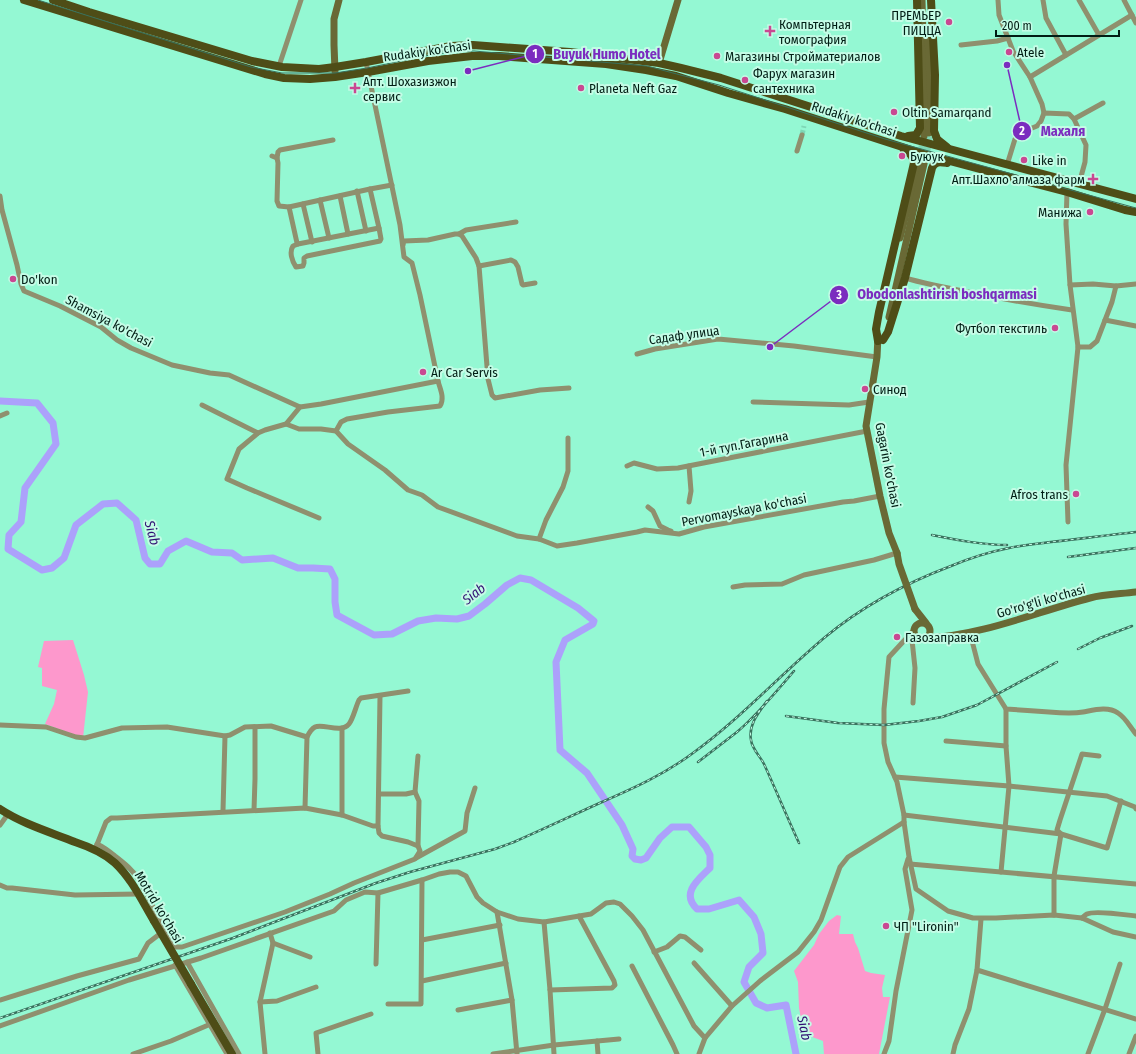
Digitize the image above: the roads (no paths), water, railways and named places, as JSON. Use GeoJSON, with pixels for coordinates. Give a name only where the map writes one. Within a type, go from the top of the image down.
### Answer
{"type":"FeatureCollection","features":[{"type":"Feature","properties":{"kind":"main road","name":"Rudakiy ko'chasi"},"geometry":{"type":"LineString","coordinates":[[24,0],[265,74],[284,78],[310,79],[335,77],[452,57],[485,56],[606,64],[676,76],[962,165],[1067,192],[1136,212]]}},
{"type":"Feature","properties":{"kind":"main road","name":"Rudakiy ko'chasi"},"geometry":{"type":"LineString","coordinates":[[53,0],[244,59],[279,66],[319,69],[451,46],[473,45],[570,52],[659,63],[721,78],[901,136],[1136,199]]}},
{"type":"Feature","properties":{"kind":"main road"},"geometry":{"type":"LineString","coordinates":[[335,77],[334,20],[339,0]]}},
{"type":"Feature","properties":{"kind":"main road"},"geometry":{"type":"LineString","coordinates":[[659,63],[678,0]]}},
{"type":"Feature","properties":{"kind":"main road"},"geometry":{"type":"LineString","coordinates":[[901,136],[914,136],[918,133],[920,128],[918,0]]}},
{"type":"Feature","properties":{"kind":"main road"},"geometry":{"type":"LineString","coordinates":[[922,0],[926,136],[930,105],[927,0]]}},
{"type":"Feature","properties":{"kind":"main road"},"geometry":{"type":"LineString","coordinates":[[931,0],[935,75],[935,134],[939,141],[955,151]]}},
{"type":"Feature","properties":{"kind":"main road"},"geometry":{"type":"LineString","coordinates":[[528,58],[529,49]]}},
{"type":"Feature","properties":{"kind":"main road"},"geometry":{"type":"LineString","coordinates":[[830,124],[833,113]]}},
{"type":"Feature","properties":{"kind":"main road"},"geometry":{"type":"LineString","coordinates":[[897,145],[910,154],[914,163],[879,312],[876,329],[880,341],[888,332],[905,278],[933,166],[938,162],[962,165]]}},
{"type":"Feature","properties":{"kind":"main road"},"geometry":{"type":"LineString","coordinates":[[982,170],[986,160]]}},
{"type":"Feature","properties":{"kind":"main road","name":"Gagarin ko'chasi"},"geometry":{"type":"LineString","coordinates":[[915,609],[889,533],[866,426],[880,341],[880,324],[921,163]]}},
{"type":"Feature","properties":{"kind":"main road","name":"Go'ro'g'li ko'chasi"},"geometry":{"type":"LineString","coordinates":[[920,639],[970,633],[1092,598],[1136,592]]}},
{"type":"Feature","properties":{"kind":"main road"},"geometry":{"type":"LineString","coordinates":[[915,609],[928,626],[930,635],[920,639],[914,634],[915,609]]}},
{"type":"Feature","properties":{"kind":"main road"},"geometry":{"type":"LineString","coordinates":[[915,628],[922,622],[928,626]]}},
{"type":"Feature","properties":{"kind":"main road","name":"Go'ro'g'li ko'chasi"},"geometry":{"type":"LineString","coordinates":[[928,626],[952,635]]}},
{"type":"Feature","properties":{"kind":"main road","name":"Motrid ko'chasi"},"geometry":{"type":"LineString","coordinates":[[0,809],[8,814],[96,847],[118,866],[131,881],[212,1024],[232,1054]]}},
{"type":"Feature","properties":{"kind":"street"},"geometry":{"type":"LineString","coordinates":[[279,66],[301,0]]}},
{"type":"Feature","properties":{"kind":"street"},"geometry":{"type":"LineString","coordinates":[[998,0],[999,15],[1013,51],[1030,77],[1042,104],[1044,113],[1037,126],[1020,133],[1015,139],[1007,165]]}},
{"type":"Feature","properties":{"kind":"street"},"geometry":{"type":"LineString","coordinates":[[1043,0],[1046,18],[1066,55]]}},
{"type":"Feature","properties":{"kind":"street"},"geometry":{"type":"LineString","coordinates":[[1079,0],[1099,35]]}},
{"type":"Feature","properties":{"kind":"street"},"geometry":{"type":"LineString","coordinates":[[1124,0],[1136,23]]}},
{"type":"Feature","properties":{"kind":"street"},"geometry":{"type":"LineString","coordinates":[[1030,77],[1132,15]]}},
{"type":"Feature","properties":{"kind":"street"},"geometry":{"type":"LineString","coordinates":[[961,45],[997,41],[1008,38]]}},
{"type":"Feature","properties":{"kind":"street"},"geometry":{"type":"LineString","coordinates":[[286,424],[299,429],[336,431],[341,422],[347,420],[388,412],[440,406],[443,398],[412,263],[404,257],[400,225],[366,62]]}},
{"type":"Feature","properties":{"kind":"street"},"geometry":{"type":"LineString","coordinates":[[1074,119],[1103,103]]}},
{"type":"Feature","properties":{"kind":"street"},"geometry":{"type":"LineString","coordinates":[[1044,113],[1069,114],[1074,119],[1086,144],[1085,162],[1079,184]]}},
{"type":"Feature","properties":{"kind":"street"},"geometry":{"type":"LineString","coordinates":[[797,151],[802,135]]}},
{"type":"Feature","properties":{"kind":"street"},"geometry":{"type":"LineString","coordinates":[[333,140],[280,150],[278,152],[274,157],[278,163],[277,203],[279,206],[289,208],[357,191],[392,185]]}},
{"type":"Feature","properties":{"kind":"street"},"geometry":{"type":"LineString","coordinates":[[370,189],[379,228],[380,241],[307,256],[304,258],[303,266],[296,267],[294,265],[290,252],[293,246],[379,228]]}},
{"type":"Feature","properties":{"kind":"street"},"geometry":{"type":"LineString","coordinates":[[357,191],[366,231]]}},
{"type":"Feature","properties":{"kind":"street"},"geometry":{"type":"LineString","coordinates":[[1067,192],[1066,224],[1070,285],[1072,310],[1078,347],[1066,465],[1068,522]]}},
{"type":"Feature","properties":{"kind":"street","name":"Shamsiya ko'chasi"},"geometry":{"type":"LineString","coordinates":[[0,196],[2,210],[24,291],[60,306],[101,327],[117,340],[131,348],[172,365],[210,373],[229,375],[300,407]]}},
{"type":"Feature","properties":{"kind":"street"},"geometry":{"type":"LineString","coordinates":[[340,196],[348,234]]}},
{"type":"Feature","properties":{"kind":"street"},"geometry":{"type":"LineString","coordinates":[[320,200],[329,238]]}},
{"type":"Feature","properties":{"kind":"street"},"geometry":{"type":"LineString","coordinates":[[303,204],[312,242]]}},
{"type":"Feature","properties":{"kind":"street"},"geometry":{"type":"LineString","coordinates":[[289,208],[298,244]]}},
{"type":"Feature","properties":{"kind":"street"},"geometry":{"type":"LineString","coordinates":[[402,246],[404,241],[428,240],[459,234],[466,230],[516,222]]}},
{"type":"Feature","properties":{"kind":"street"},"geometry":{"type":"LineString","coordinates":[[459,234],[462,236],[476,258],[479,266],[488,379],[492,395],[495,398],[540,390],[569,388]]}},
{"type":"Feature","properties":{"kind":"street"},"geometry":{"type":"LineString","coordinates":[[479,266],[511,260],[515,262],[518,267],[522,284],[535,283]]}},
{"type":"Feature","properties":{"kind":"street"},"geometry":{"type":"LineString","coordinates":[[905,278],[920,283],[1072,310]]}},
{"type":"Feature","properties":{"kind":"street"},"geometry":{"type":"LineString","coordinates":[[1070,285],[1093,284],[1116,286],[1136,284]]}},
{"type":"Feature","properties":{"kind":"street"},"geometry":{"type":"LineString","coordinates":[[1078,347],[1090,347],[1097,341],[1112,302],[1116,286]]}},
{"type":"Feature","properties":{"kind":"street"},"geometry":{"type":"LineString","coordinates":[[1105,320],[1136,326]]}},
{"type":"Feature","properties":{"kind":"street","name":"Садаф улица"},"geometry":{"type":"LineString","coordinates":[[637,354],[655,349],[718,339],[794,346],[877,357]]}},
{"type":"Feature","properties":{"kind":"street"},"geometry":{"type":"LineString","coordinates":[[319,518],[227,479],[239,449],[258,433],[286,424],[300,407],[438,380]]}},
{"type":"Feature","properties":{"kind":"street"},"geometry":{"type":"LineString","coordinates":[[753,402],[849,405],[870,402]]}},
{"type":"Feature","properties":{"kind":"street"},"geometry":{"type":"LineString","coordinates":[[202,404],[258,433]]}},
{"type":"Feature","properties":{"kind":"street"},"geometry":{"type":"LineString","coordinates":[[0,416],[7,413]]}},
{"type":"Feature","properties":{"kind":"street","name":"Pervomayskaya ko'chasi"},"geometry":{"type":"LineString","coordinates":[[336,431],[348,444],[385,470],[408,490],[422,495],[438,507],[517,536],[539,539],[557,546],[577,544],[645,530],[679,534],[704,527],[880,496]]}},
{"type":"Feature","properties":{"kind":"street","name":"1-й туп.Гагарина"},"geometry":{"type":"LineString","coordinates":[[627,466],[634,463],[657,469],[678,468],[866,431]]}},
{"type":"Feature","properties":{"kind":"street"},"geometry":{"type":"LineString","coordinates":[[539,539],[546,520],[563,487],[568,471],[568,438]]}},
{"type":"Feature","properties":{"kind":"street"},"geometry":{"type":"LineString","coordinates":[[689,466],[692,491],[689,502]]}},
{"type":"Feature","properties":{"kind":"street"},"geometry":{"type":"LineString","coordinates":[[648,507],[653,511],[660,526],[668,530],[679,532],[704,527]]}},
{"type":"Feature","properties":{"kind":"street"},"geometry":{"type":"LineString","coordinates":[[733,586],[745,584],[782,584],[804,575],[874,560],[897,553]]}},
{"type":"Feature","properties":{"kind":"street"},"geometry":{"type":"LineString","coordinates":[[915,628],[889,656],[884,709],[884,743],[888,762],[897,782],[904,816],[910,864],[916,890],[948,911],[973,918],[981,919],[1054,915],[1082,918],[1113,932],[1136,937]]}},
{"type":"Feature","properties":{"kind":"street"},"geometry":{"type":"LineString","coordinates":[[970,633],[978,664],[1007,709],[1006,746],[1009,786],[1001,872]]}},
{"type":"Feature","properties":{"kind":"street"},"geometry":{"type":"LineString","coordinates":[[903,642],[920,639],[915,668],[913,704]]}},
{"type":"Feature","properties":{"kind":"street"},"geometry":{"type":"LineString","coordinates":[[305,808],[307,737],[313,728],[317,726],[346,727],[350,724],[358,700],[361,698],[408,691]]}},
{"type":"Feature","properties":{"kind":"street"},"geometry":{"type":"LineString","coordinates":[[380,696],[379,833],[382,836],[418,846]]}},
{"type":"Feature","properties":{"kind":"street"},"geometry":{"type":"LineString","coordinates":[[1007,709],[1060,713],[1109,709],[1118,712],[1136,734]]}},
{"type":"Feature","properties":{"kind":"street"},"geometry":{"type":"LineString","coordinates":[[0,725],[46,727],[76,737],[85,738],[122,728],[167,727],[225,736],[245,727],[271,726],[307,737]]}},
{"type":"Feature","properties":{"kind":"street"},"geometry":{"type":"LineString","coordinates":[[254,810],[255,727]]}},
{"type":"Feature","properties":{"kind":"street"},"geometry":{"type":"LineString","coordinates":[[342,728],[342,815]]}},
{"type":"Feature","properties":{"kind":"street"},"geometry":{"type":"LineString","coordinates":[[223,812],[225,736]]}},
{"type":"Feature","properties":{"kind":"street"},"geometry":{"type":"LineString","coordinates":[[946,740],[1006,746]]}},
{"type":"Feature","properties":{"kind":"street"},"geometry":{"type":"LineString","coordinates":[[1061,834],[1057,830],[1068,792],[1082,754],[1099,756]]}},
{"type":"Feature","properties":{"kind":"street"},"geometry":{"type":"LineString","coordinates":[[415,858],[420,851],[418,846],[419,801],[416,792],[418,756]]}},
{"type":"Feature","properties":{"kind":"street"},"geometry":{"type":"LineString","coordinates":[[895,777],[1009,786],[1107,796],[1135,807],[1136,809]]}},
{"type":"Feature","properties":{"kind":"street"},"geometry":{"type":"LineString","coordinates":[[378,826],[373,826],[342,815],[305,808],[111,818],[106,822],[96,847],[110,852],[128,867],[141,885],[167,935],[176,947],[182,947],[285,912],[330,894],[415,858],[465,831],[467,813],[475,788]]}},
{"type":"Feature","properties":{"kind":"street"},"geometry":{"type":"LineString","coordinates":[[379,794],[406,794],[416,792]]}},
{"type":"Feature","properties":{"kind":"street"},"geometry":{"type":"LineString","coordinates":[[904,816],[1061,834],[1107,848],[1121,801]]}},
{"type":"Feature","properties":{"kind":"street"},"geometry":{"type":"LineString","coordinates":[[0,825],[8,814]]}},
{"type":"Feature","properties":{"kind":"street"},"geometry":{"type":"LineString","coordinates":[[699,1054],[705,1038],[734,1004],[760,981],[798,952],[814,932],[821,920],[840,867],[848,857],[904,822]]}},
{"type":"Feature","properties":{"kind":"street"},"geometry":{"type":"LineString","coordinates":[[1054,915],[1054,876],[1061,834]]}},
{"type":"Feature","properties":{"kind":"street"},"geometry":{"type":"LineString","coordinates":[[884,1054],[889,1041],[896,991],[912,910],[905,869],[909,857]]}},
{"type":"Feature","properties":{"kind":"street"},"geometry":{"type":"LineString","coordinates":[[910,864],[1136,884]]}},
{"type":"Feature","properties":{"kind":"street"},"geometry":{"type":"LineString","coordinates":[[0,1026],[129,980],[221,951],[334,911],[346,900],[365,892],[378,894],[439,874],[458,872],[466,876],[477,897],[484,903],[497,912],[518,919],[544,922],[591,914],[606,903],[614,902],[620,904],[643,930],[694,1026],[705,1038]]}},
{"type":"Feature","properties":{"kind":"street"},"geometry":{"type":"LineString","coordinates":[[388,1004],[421,1004],[422,880]]}},
{"type":"Feature","properties":{"kind":"street"},"geometry":{"type":"LineString","coordinates":[[0,885],[7,888],[75,895],[138,894]]}},
{"type":"Feature","properties":{"kind":"street"},"geometry":{"type":"LineString","coordinates":[[376,964],[378,894]]}},
{"type":"Feature","properties":{"kind":"street"},"geometry":{"type":"LineString","coordinates":[[497,912],[512,1000],[517,1052]]}},
{"type":"Feature","properties":{"kind":"street"},"geometry":{"type":"LineString","coordinates":[[1082,918],[1091,913],[1136,916]]}},
{"type":"Feature","properties":{"kind":"street"},"geometry":{"type":"LineString","coordinates":[[550,990],[612,988],[616,985],[579,916]]}},
{"type":"Feature","properties":{"kind":"street"},"geometry":{"type":"LineString","coordinates":[[953,1054],[969,1009],[977,970],[981,919]]}},
{"type":"Feature","properties":{"kind":"street"},"geometry":{"type":"LineString","coordinates":[[544,922],[554,1054]]}},
{"type":"Feature","properties":{"kind":"street"},"geometry":{"type":"LineString","coordinates":[[422,940],[500,925]]}},
{"type":"Feature","properties":{"kind":"street"},"geometry":{"type":"LineString","coordinates":[[0,1000],[121,963],[139,959],[148,943],[161,933]]}},
{"type":"Feature","properties":{"kind":"street"},"geometry":{"type":"LineString","coordinates":[[265,1054],[260,1002],[273,942],[270,933]]}},
{"type":"Feature","properties":{"kind":"street"},"geometry":{"type":"LineString","coordinates":[[654,952],[667,947],[680,936],[685,937],[701,950]]}},
{"type":"Feature","properties":{"kind":"street"},"geometry":{"type":"LineString","coordinates":[[273,942],[310,957]]}},
{"type":"Feature","properties":{"kind":"street"},"geometry":{"type":"LineString","coordinates":[[187,962],[239,1054]]}},
{"type":"Feature","properties":{"kind":"street"},"geometry":{"type":"LineString","coordinates":[[422,981],[506,963]]}},
{"type":"Feature","properties":{"kind":"street"},"geometry":{"type":"LineString","coordinates":[[694,963],[734,1004]]}},
{"type":"Feature","properties":{"kind":"street"},"geometry":{"type":"LineString","coordinates":[[1088,1054],[1120,964]]}},
{"type":"Feature","properties":{"kind":"street"},"geometry":{"type":"LineString","coordinates":[[175,965],[212,1024],[227,1054]]}},
{"type":"Feature","properties":{"kind":"street"},"geometry":{"type":"LineString","coordinates":[[632,966],[677,1054]]}},
{"type":"Feature","properties":{"kind":"street"},"geometry":{"type":"LineString","coordinates":[[977,970],[1136,1019]]}},
{"type":"Feature","properties":{"kind":"street"},"geometry":{"type":"LineString","coordinates":[[260,1002],[277,1001],[316,987]]}},
{"type":"Feature","properties":{"kind":"street"},"geometry":{"type":"LineString","coordinates":[[458,1010],[512,1000]]}},
{"type":"Feature","properties":{"kind":"street"},"geometry":{"type":"LineString","coordinates":[[318,1054],[316,1033],[371,1014]]}},
{"type":"Feature","properties":{"kind":"street"},"geometry":{"type":"LineString","coordinates":[[133,1054],[171,1041],[212,1024]]}},
{"type":"Feature","properties":{"kind":"street"},"geometry":{"type":"LineString","coordinates":[[1129,1054],[1136,1036]]}},
{"type":"Feature","properties":{"kind":"street"},"geometry":{"type":"LineString","coordinates":[[494,1054],[517,1052],[554,1045],[619,1039]]}},
{"type":"Feature","properties":{"kind":"street"},"geometry":{"type":"LineString","coordinates":[[597,1041],[598,1054]]}},
{"type":"Feature","properties":{"kind":"waterway","name":"Siab"},"geometry":{"type":"LineString","coordinates":[[0,401],[37,403],[53,423],[56,444],[25,488],[21,522],[9,535],[8,549],[42,570],[52,568],[64,558],[76,525],[103,504],[117,503],[136,520],[145,558],[150,564],[160,564],[168,551],[186,541],[212,552],[232,553],[242,560],[273,558],[298,568],[330,569],[335,579],[335,602],[337,615],[374,635],[392,634],[418,621],[436,618],[457,619],[469,616],[507,585],[520,578],[531,580],[578,608],[594,621],[593,624],[565,640],[556,662],[560,750],[587,773],[622,825],[633,849],[632,856],[635,859],[641,860],[646,858],[660,838],[672,827],[689,827],[706,847],[710,855],[710,868],[693,887],[690,897],[692,903],[697,909],[709,909],[739,900],[754,917],[761,934],[763,953],[749,967],[744,982],[756,1003],[767,1008],[786,1005],[796,1054]]}},
{"type":"Feature","properties":{"kind":"tunnel"},"geometry":{"type":"LineString","coordinates":[[802,135],[804,126]]}},
{"type":"Feature","properties":{"kind":"tunnel"},"geometry":{"type":"LineString","coordinates":[[924,164],[929,135]]}},
{"type":"Feature","properties":{"kind":"tunnel"},"geometry":{"type":"LineString","coordinates":[[919,163],[924,136]]}},
{"type":"Feature","properties":{"kind":"tram line"},"geometry":{"type":"LineString","coordinates":[[38,0],[251,67],[282,73],[335,73],[435,54],[474,51],[647,66],[719,85],[885,139],[1136,208]]}},
{"type":"Feature","properties":{"kind":"railway"},"geometry":{"type":"LineString","coordinates":[[0,1018],[233,938],[376,883],[410,872],[495,849],[514,842],[637,786],[671,768],[710,740],[838,627],[884,597],[917,580],[965,560],[994,551],[1051,542],[1136,532]]}},
{"type":"Feature","properties":{"kind":"railway"},"geometry":{"type":"LineString","coordinates":[[932,535],[979,543],[1007,545]]}},
{"type":"Feature","properties":{"kind":"railway"},"geometry":{"type":"LineString","coordinates":[[1068,557],[1136,548]]}},
{"type":"Feature","properties":{"kind":"railway"},"geometry":{"type":"LineString","coordinates":[[1078,649],[1100,638],[1132,626]]}},
{"type":"Feature","properties":{"kind":"railway"},"geometry":{"type":"LineString","coordinates":[[786,716],[838,723],[884,725],[942,717],[977,705],[1057,662]]}},
{"type":"Feature","properties":{"kind":"railway"},"geometry":{"type":"LineString","coordinates":[[698,762],[737,732],[752,718],[794,671]]}},
{"type":"Feature","properties":{"kind":"railway"},"geometry":{"type":"LineString","coordinates":[[767,701],[758,714],[751,729],[750,734],[752,743],[754,749],[764,764],[799,843]]}},
{"type":"Feature","properties":{"kind":"place","name":"ПРЕМЬЕР ПИЦЦА"},"geometry":{"type":"Point","coordinates":[949,22]}},
{"type":"Feature","properties":{"kind":"place","name":"Компьтерная томография"},"geometry":{"type":"Point","coordinates":[770,31]}},
{"type":"Feature","properties":{"kind":"place","name":"Atele"},"geometry":{"type":"Point","coordinates":[1009,52]}},
{"type":"Feature","properties":{"kind":"place","name":"Магазины Стройматериалов"},"geometry":{"type":"Point","coordinates":[717,56]}},
{"type":"Feature","properties":{"kind":"place","name":"Махаля"},"geometry":{"type":"Point","coordinates":[1007,65]}},
{"type":"Feature","properties":{"kind":"place","name":"Buyuk Humo Hotel"},"geometry":{"type":"Point","coordinates":[468,71]}},
{"type":"Feature","properties":{"kind":"place","name":"Фарух магазин сантехника"},"geometry":{"type":"Point","coordinates":[745,80]}},
{"type":"Feature","properties":{"kind":"place","name":"Апт. Шохазизжон сервис"},"geometry":{"type":"Point","coordinates":[355,88]}},
{"type":"Feature","properties":{"kind":"place","name":"Planeta Neft Gaz"},"geometry":{"type":"Point","coordinates":[581,88]}},
{"type":"Feature","properties":{"kind":"place","name":"Oltin Samarqand"},"geometry":{"type":"Point","coordinates":[894,112]}},
{"type":"Feature","properties":{"kind":"place","name":"Буюук"},"geometry":{"type":"Point","coordinates":[902,156]}},
{"type":"Feature","properties":{"kind":"place","name":"Like in"},"geometry":{"type":"Point","coordinates":[1024,160]}},
{"type":"Feature","properties":{"kind":"place","name":"Апт.Шахло алмаза фарм"},"geometry":{"type":"Point","coordinates":[1093,179]}},
{"type":"Feature","properties":{"kind":"place","name":"Манижа"},"geometry":{"type":"Point","coordinates":[1090,212]}},
{"type":"Feature","properties":{"kind":"place","name":"Do'kon"},"geometry":{"type":"Point","coordinates":[13,279]}},
{"type":"Feature","properties":{"kind":"place","name":"Футбол текстиль"},"geometry":{"type":"Point","coordinates":[1055,328]}},
{"type":"Feature","properties":{"kind":"place","name":"Obodonlashtirish boshqarmasi"},"geometry":{"type":"Point","coordinates":[770,347]}},
{"type":"Feature","properties":{"kind":"place","name":"Ar Car Servis"},"geometry":{"type":"Point","coordinates":[423,372]}},
{"type":"Feature","properties":{"kind":"place","name":"Синод"},"geometry":{"type":"Point","coordinates":[865,389]}},
{"type":"Feature","properties":{"kind":"place","name":"Afros trans"},"geometry":{"type":"Point","coordinates":[1076,494]}},
{"type":"Feature","properties":{"kind":"place","name":"Газозаправка"},"geometry":{"type":"Point","coordinates":[897,637]}},
{"type":"Feature","properties":{"kind":"place","name":"ЧП \"Lironin\""},"geometry":{"type":"Point","coordinates":[886,926]}}]}
